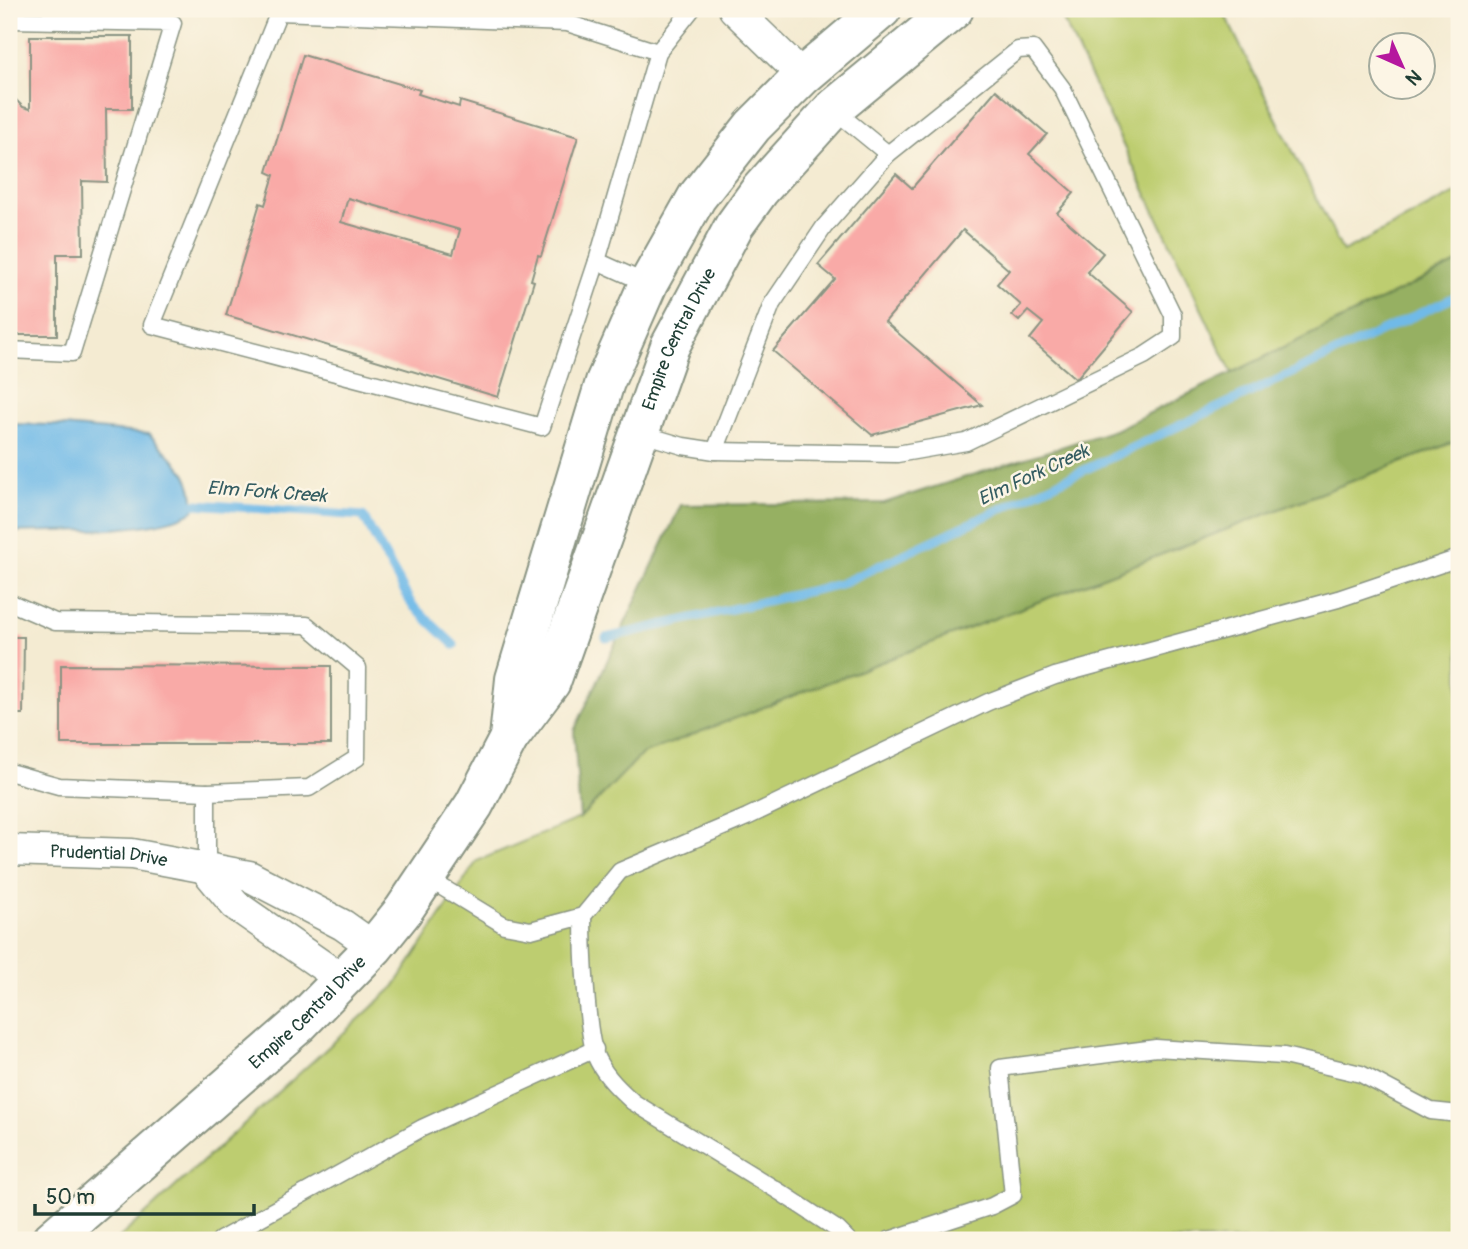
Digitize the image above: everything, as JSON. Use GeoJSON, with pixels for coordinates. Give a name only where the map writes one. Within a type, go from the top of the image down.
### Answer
{"type":"FeatureCollection","features":[{"type":"Feature","properties":{"kind":"street"},"geometry":{"type":"LineString","coordinates":[[734,9],[833,109]]}},
{"type":"Feature","properties":{"kind":"street","name":"Empire Central Drive"},"geometry":{"type":"LineString","coordinates":[[509,738],[515,680],[604,382],[648,284],[697,197],[753,126],[803,76],[881,9]]}},
{"type":"Feature","properties":{"kind":"street","name":"Empire Central Drive"},"geometry":{"type":"LineString","coordinates":[[51,1240],[298,1025],[374,947],[427,877],[474,804],[509,738],[551,682],[670,346],[734,226],[760,190],[833,109],[954,9]]}},
{"type":"Feature","properties":{"kind":"street","name":"Prudential Drive"},"geometry":{"type":"LineString","coordinates":[[9,849],[132,854],[208,871],[249,876],[342,925],[374,947]]}},
{"type":"Feature","properties":{"kind":"street"},"geometry":{"type":"LineString","coordinates":[[208,871],[234,905],[343,981]]}},
{"type":"Feature","properties":{"kind":"lane"},"geometry":{"type":"LineString","coordinates":[[658,52],[567,23],[280,10],[152,325],[542,427],[597,261],[658,52],[692,9]]}},
{"type":"Feature","properties":{"kind":"lane"},"geometry":{"type":"LineString","coordinates":[[9,20],[176,16],[72,353],[9,350]]}},
{"type":"Feature","properties":{"kind":"lane"},"geometry":{"type":"LineString","coordinates":[[639,433],[683,446],[715,451],[897,454],[966,442],[1144,356],[1173,337],[1173,315],[1144,255],[1062,88],[1032,49],[1018,50],[888,154],[824,227],[772,304],[715,451]]}},
{"type":"Feature","properties":{"kind":"lane"},"geometry":{"type":"LineString","coordinates":[[833,109],[888,154]]}},
{"type":"Feature","properties":{"kind":"lane"},"geometry":{"type":"LineString","coordinates":[[597,261],[648,284]]}},
{"type":"Feature","properties":{"kind":"lane"},"geometry":{"type":"LineString","coordinates":[[427,877],[504,925],[531,930],[583,916],[620,871],[747,817],[988,702],[1055,676],[1338,599],[1459,558]]}},
{"type":"Feature","properties":{"kind":"lane"},"geometry":{"type":"LineString","coordinates":[[9,602],[55,622],[307,625],[358,668],[357,758],[309,788],[207,792],[59,786],[9,772]]}},
{"type":"Feature","properties":{"kind":"lane"},"geometry":{"type":"LineString","coordinates":[[207,792],[208,871]]}},
{"type":"Feature","properties":{"kind":"lane"},"geometry":{"type":"LineString","coordinates":[[583,916],[583,951],[596,1059],[612,1083],[633,1102],[783,1194],[848,1240]]}},
{"type":"Feature","properties":{"kind":"lane"},"geometry":{"type":"LineString","coordinates":[[889,1240],[992,1206],[1013,1195],[1000,1068],[1156,1048],[1284,1056],[1361,1074],[1431,1111],[1459,1114]]}},
{"type":"Feature","properties":{"kind":"lane"},"geometry":{"type":"LineString","coordinates":[[220,1240],[422,1128],[595,1049]]}},
{"type":"Feature","properties":{"kind":"green space"},"geometry":{"type":"Polygon","coordinates":[[[1058,9],[1222,9],[1343,252],[1459,191],[1459,262],[1232,373],[1058,9]]]}},
{"type":"Feature","properties":{"kind":"green space"},"geometry":{"type":"Polygon","coordinates":[[[1459,262],[1459,440],[642,754],[580,818],[574,731],[681,505],[884,503],[1115,430],[1459,262]]]}},
{"type":"Feature","properties":{"kind":"green space"},"geometry":{"type":"Polygon","coordinates":[[[1459,440],[1459,1240],[117,1240],[394,987],[477,861],[580,818],[642,754],[1459,440]]]}},
{"type":"Feature","properties":{"kind":"water"},"geometry":{"type":"Polygon","coordinates":[[[9,424],[53,425],[149,434],[182,468],[191,487],[193,511],[155,524],[131,527],[9,532],[9,424]]]}},
{"type":"Feature","properties":{"kind":"building"},"geometry":{"type":"Polygon","coordinates":[[[30,36],[132,36],[132,109],[106,109],[107,182],[82,181],[83,254],[57,254],[57,335],[9,335],[9,93],[23,107],[30,109],[30,36]]]}},
{"type":"Feature","properties":{"kind":"building"},"geometry":{"type":"Polygon","coordinates":[[[303,55],[420,90],[418,94],[459,107],[460,101],[578,137],[541,256],[538,255],[531,280],[534,281],[498,397],[226,315],[260,203],[265,205],[274,175],[267,172],[303,55]],[[348,198],[341,222],[453,254],[460,230],[348,198]]]}},
{"type":"Feature","properties":{"kind":"building"},"geometry":{"type":"Polygon","coordinates":[[[996,90],[1047,134],[1029,154],[1074,193],[1057,213],[1103,253],[1087,272],[1133,312],[1076,379],[1030,339],[1043,323],[1028,311],[1019,321],[1012,315],[1021,305],[997,284],[1009,270],[963,230],[885,322],[982,405],[872,435],[773,351],[835,279],[818,265],[896,174],[912,188],[996,90]]]}},
{"type":"Feature","properties":{"kind":"building"},"geometry":{"type":"Polygon","coordinates":[[[9,637],[24,637],[23,714],[9,714],[9,637]]]}},
{"type":"Feature","properties":{"kind":"building"},"geometry":{"type":"Polygon","coordinates":[[[61,665],[331,666],[331,744],[61,744],[61,665]]]}},
{"type":"Feature","properties":{"kind":"waterway","name":"Elm Fork Creek"},"geometry":{"type":"LineString","coordinates":[[606,638],[840,584],[1459,295]]}},
{"type":"Feature","properties":{"kind":"waterway","name":"Elm Fork Creek"},"geometry":{"type":"LineString","coordinates":[[182,503],[363,516],[412,605],[454,645]]}}]}
